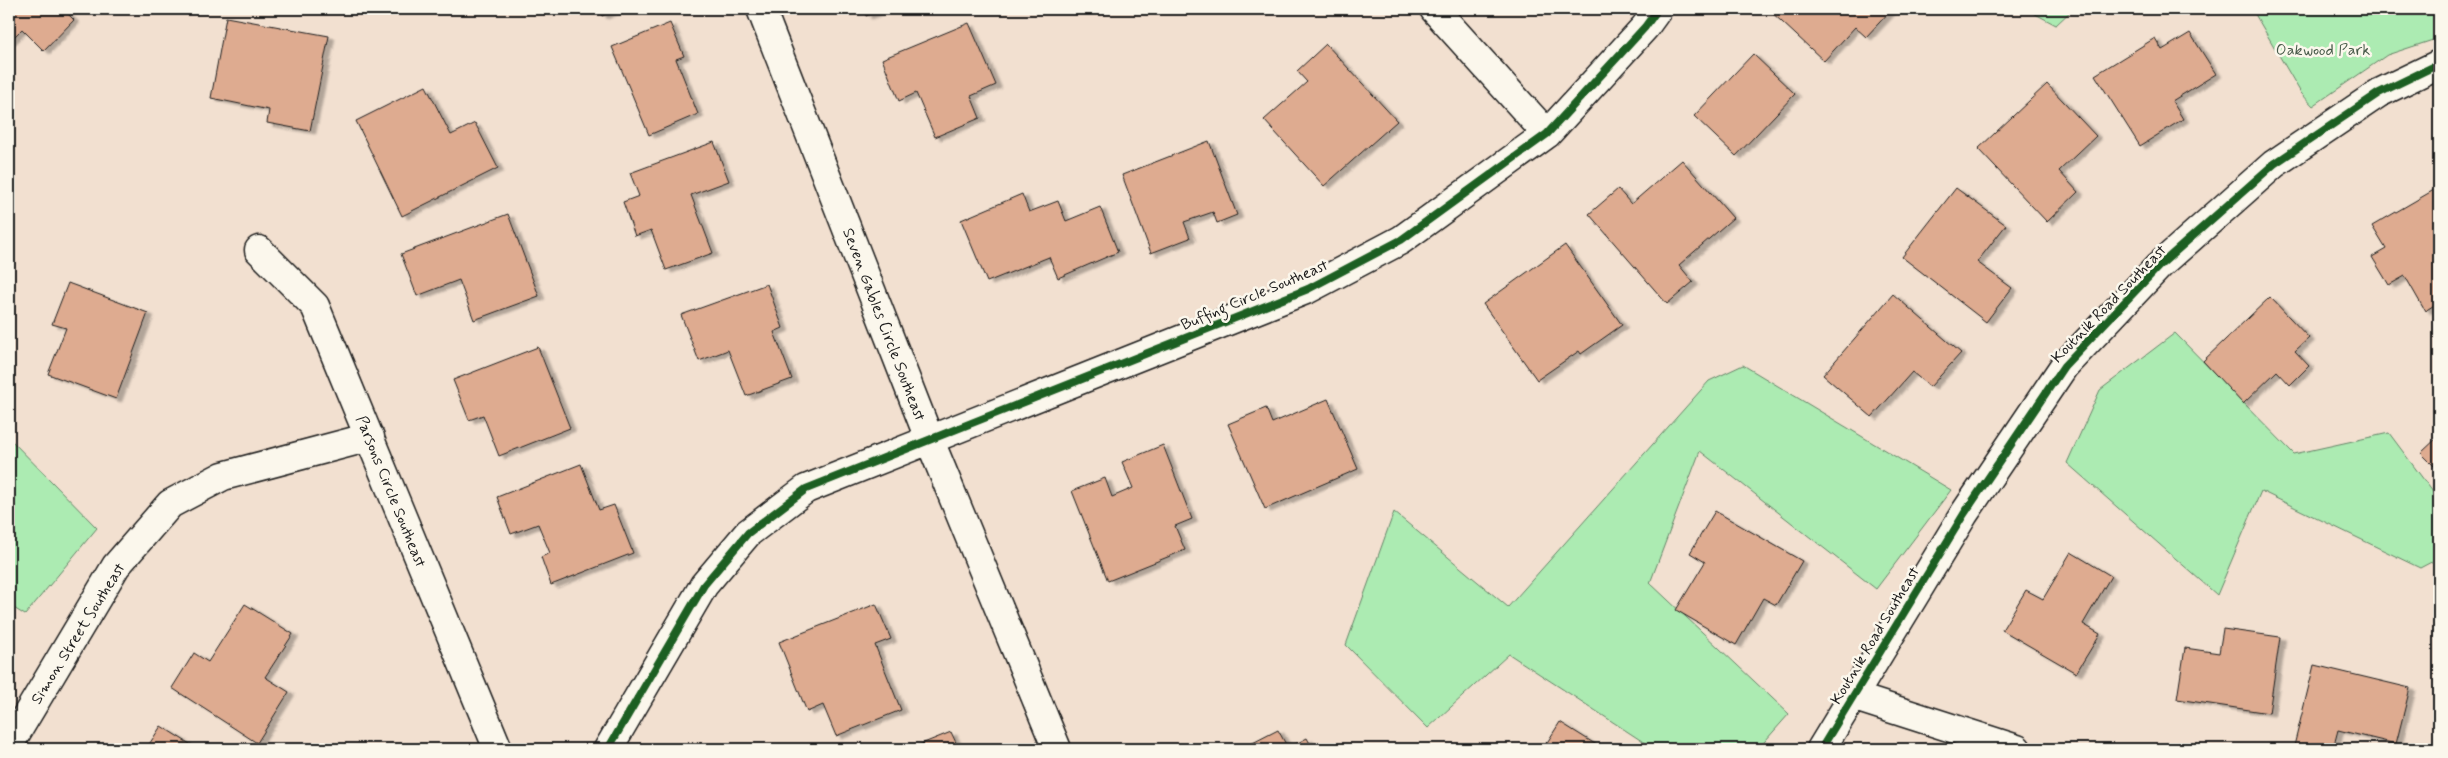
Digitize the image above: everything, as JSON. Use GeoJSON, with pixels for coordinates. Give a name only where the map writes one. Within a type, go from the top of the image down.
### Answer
{"type":"FeatureCollection","features":[{"type":"Feature","properties":{"kind":"street","name":"Seven Gables Circle Southeast"},"geometry":{"type":"LineString","coordinates":[[761,9],[930,441],[1057,749]]}},
{"type":"Feature","properties":{"kind":"street"},"geometry":{"type":"LineString","coordinates":[[1434,9],[1547,134]]}},
{"type":"Feature","properties":{"kind":"street","name":"Buffing Circle Southeast"},"geometry":{"type":"LineString","coordinates":[[608,749],[704,585],[748,533],[806,489],[1308,289],[1401,240],[1547,134],[1645,27],[1658,9]]}},
{"type":"Feature","properties":{"kind":"street","name":"Koutnik Road Southeast"},"geometry":{"type":"LineString","coordinates":[[1821,749],[1964,514],[2064,366],[2159,266],[2274,164],[2379,93],[2439,64]]}},
{"type":"Feature","properties":{"kind":"street","name":"Parsons Circle Southeast"},"geometry":{"type":"LineString","coordinates":[[259,250],[315,306],[498,749]]}},
{"type":"Feature","properties":{"kind":"street","name":"Simon Street Southeast"},"geometry":{"type":"LineString","coordinates":[[9,745],[116,566],[170,504],[223,476],[370,437]]}},
{"type":"Feature","properties":{"kind":"street"},"geometry":{"type":"LineString","coordinates":[[1852,696],[2017,749]]}},
{"type":"Feature","properties":{"kind":"green space"},"geometry":{"type":"Polygon","coordinates":[[[2026,9],[2073,9],[2056,25],[2026,9]]]}},
{"type":"Feature","properties":{"kind":"green space","name":"Oakwood Park"},"geometry":{"type":"Polygon","coordinates":[[[2252,9],[2439,9],[2439,38],[2387,55],[2313,106],[2301,93],[2252,9]]]}},
{"type":"Feature","properties":{"kind":"green space"},"geometry":{"type":"Polygon","coordinates":[[[2175,333],[2294,454],[2389,433],[2439,500],[2439,558],[2420,568],[2261,491],[2217,595],[2067,463],[2100,390],[2175,333]]]}},
{"type":"Feature","properties":{"kind":"green space"},"geometry":{"type":"Polygon","coordinates":[[[1743,365],[1951,490],[1876,589],[1700,451],[1650,583],[1789,714],[1758,749],[1654,749],[1509,654],[1428,728],[1346,645],[1394,512],[1508,607],[1709,381],[1743,365]]]}},
{"type":"Feature","properties":{"kind":"green space"},"geometry":{"type":"Polygon","coordinates":[[[9,438],[97,528],[25,615],[9,605],[9,438]]]}},
{"type":"Feature","properties":{"kind":"building"},"geometry":{"type":"Polygon","coordinates":[[[9,9],[63,9],[74,20],[44,51],[22,29],[9,42],[9,9]]]}},
{"type":"Feature","properties":{"kind":"building"},"geometry":{"type":"Polygon","coordinates":[[[598,9],[618,9],[602,16],[598,9]]]}},
{"type":"Feature","properties":{"kind":"building"},"geometry":{"type":"Polygon","coordinates":[[[864,9],[885,9],[866,16],[864,9]]]}},
{"type":"Feature","properties":{"kind":"building"},"geometry":{"type":"Polygon","coordinates":[[[1768,9],[1892,9],[1866,37],[1855,27],[1824,61],[1768,9]]]}},
{"type":"Feature","properties":{"kind":"building"},"geometry":{"type":"Polygon","coordinates":[[[226,17],[329,36],[310,131],[267,123],[269,110],[211,98],[226,17]]]}},
{"type":"Feature","properties":{"kind":"building"},"geometry":{"type":"Polygon","coordinates":[[[670,23],[684,56],[676,59],[698,114],[649,135],[612,47],[670,23]]]}},
{"type":"Feature","properties":{"kind":"building"},"geometry":{"type":"Polygon","coordinates":[[[969,23],[996,85],[971,96],[980,118],[935,137],[916,93],[899,101],[882,59],[969,23]]]}},
{"type":"Feature","properties":{"kind":"building"},"geometry":{"type":"Polygon","coordinates":[[[2190,33],[2216,74],[2172,101],[2183,119],[2140,146],[2095,75],[2155,38],[2162,50],[2190,33]]]}},
{"type":"Feature","properties":{"kind":"building"},"geometry":{"type":"Polygon","coordinates":[[[1326,44],[1397,121],[1324,186],[1264,120],[1307,82],[1297,71],[1326,44]]]}},
{"type":"Feature","properties":{"kind":"building"},"geometry":{"type":"Polygon","coordinates":[[[1753,54],[1795,94],[1736,156],[1694,116],[1753,54]]]}},
{"type":"Feature","properties":{"kind":"building"},"geometry":{"type":"Polygon","coordinates":[[[2047,84],[2096,136],[2059,171],[2078,192],[2047,222],[1978,149],[2047,84]]]}},
{"type":"Feature","properties":{"kind":"building"},"geometry":{"type":"Polygon","coordinates":[[[426,86],[451,135],[475,123],[498,168],[402,216],[356,121],[426,86]]]}},
{"type":"Feature","properties":{"kind":"building"},"geometry":{"type":"Polygon","coordinates":[[[1209,141],[1237,215],[1217,223],[1213,212],[1184,222],[1190,238],[1151,253],[1122,175],[1209,141]]]}},
{"type":"Feature","properties":{"kind":"building"},"geometry":{"type":"Polygon","coordinates":[[[714,142],[729,181],[691,195],[713,253],[666,270],[651,230],[635,236],[623,202],[639,196],[630,173],[714,142]]]}},
{"type":"Feature","properties":{"kind":"building"},"geometry":{"type":"Polygon","coordinates":[[[1682,160],[1733,218],[1679,265],[1693,282],[1667,304],[1589,214],[1618,189],[1631,204],[1682,160]]]}},
{"type":"Feature","properties":{"kind":"building"},"geometry":{"type":"Polygon","coordinates":[[[2439,187],[2439,229],[2436,230],[2439,236],[2439,302],[2425,311],[2405,276],[2389,285],[2372,257],[2386,249],[2372,226],[2439,187]]]}},
{"type":"Feature","properties":{"kind":"building"},"geometry":{"type":"Polygon","coordinates":[[[1956,188],[2006,225],[1977,262],[2012,288],[1986,322],[1902,257],[1956,188]]]}},
{"type":"Feature","properties":{"kind":"building"},"geometry":{"type":"Polygon","coordinates":[[[1022,194],[1029,212],[1058,201],[1066,221],[1100,207],[1118,252],[1058,278],[1049,257],[987,282],[961,220],[1022,194]]]}},
{"type":"Feature","properties":{"kind":"building"},"geometry":{"type":"Polygon","coordinates":[[[508,214],[539,296],[474,320],[459,280],[417,296],[401,254],[508,214]]]}},
{"type":"Feature","properties":{"kind":"building"},"geometry":{"type":"Polygon","coordinates":[[[1565,245],[1622,325],[1581,354],[1579,351],[1537,380],[1483,304],[1565,245]]]}},
{"type":"Feature","properties":{"kind":"building"},"geometry":{"type":"Polygon","coordinates":[[[68,283],[148,313],[116,399],[48,374],[66,328],[52,324],[68,283]]]}},
{"type":"Feature","properties":{"kind":"building"},"geometry":{"type":"Polygon","coordinates":[[[767,284],[783,328],[774,332],[792,379],[746,396],[728,350],[699,361],[681,315],[767,284]]]}},
{"type":"Feature","properties":{"kind":"building"},"geometry":{"type":"Polygon","coordinates":[[[1893,294],[1961,353],[1930,387],[1912,372],[1872,417],[1823,375],[1893,294]]]}},
{"type":"Feature","properties":{"kind":"building"},"geometry":{"type":"Polygon","coordinates":[[[2270,297],[2309,338],[2295,351],[2309,366],[2290,385],[2277,371],[2243,404],[2203,361],[2270,297]]]}},
{"type":"Feature","properties":{"kind":"building"},"geometry":{"type":"Polygon","coordinates":[[[538,347],[570,428],[499,456],[483,415],[469,420],[453,380],[538,347]]]}},
{"type":"Feature","properties":{"kind":"building"},"geometry":{"type":"Polygon","coordinates":[[[1328,399],[1358,469],[1265,509],[1228,424],[1266,408],[1272,423],[1328,399]]]}},
{"type":"Feature","properties":{"kind":"building"},"geometry":{"type":"Polygon","coordinates":[[[2439,436],[2439,471],[2421,453],[2439,436]]]}},
{"type":"Feature","properties":{"kind":"building"},"geometry":{"type":"Polygon","coordinates":[[[1163,445],[1192,519],[1175,526],[1185,550],[1108,581],[1072,491],[1105,478],[1112,497],[1133,488],[1122,462],[1163,445]]]}},
{"type":"Feature","properties":{"kind":"building"},"geometry":{"type":"Polygon","coordinates":[[[581,464],[599,510],[614,505],[633,553],[551,585],[541,557],[550,553],[538,524],[511,534],[497,497],[581,464]]]}},
{"type":"Feature","properties":{"kind":"building"},"geometry":{"type":"Polygon","coordinates":[[[1715,511],[1802,561],[1776,605],[1763,598],[1736,645],[1676,610],[1705,562],[1690,553],[1715,511]]]}},
{"type":"Feature","properties":{"kind":"building"},"geometry":{"type":"Polygon","coordinates":[[[2071,552],[2111,576],[2083,624],[2100,634],[2076,673],[2002,630],[2026,590],[2043,599],[2071,552]]]}},
{"type":"Feature","properties":{"kind":"building"},"geometry":{"type":"Polygon","coordinates":[[[245,604],[293,634],[265,677],[289,692],[257,743],[172,688],[194,653],[208,662],[245,604]]]}},
{"type":"Feature","properties":{"kind":"building"},"geometry":{"type":"Polygon","coordinates":[[[876,604],[891,639],[875,645],[901,710],[836,736],[823,705],[807,712],[779,642],[876,604]]]}},
{"type":"Feature","properties":{"kind":"building"},"geometry":{"type":"Polygon","coordinates":[[[2223,629],[2280,637],[2269,713],[2177,699],[2185,648],[2219,653],[2223,629]]]}},
{"type":"Feature","properties":{"kind":"building"},"geometry":{"type":"Polygon","coordinates":[[[2314,665],[2410,688],[2396,744],[2338,730],[2333,749],[2309,749],[2294,746],[2314,665]]]}},
{"type":"Feature","properties":{"kind":"building"},"geometry":{"type":"Polygon","coordinates":[[[1560,722],[1603,749],[1543,749],[1560,722]]]}},
{"type":"Feature","properties":{"kind":"building"},"geometry":{"type":"Polygon","coordinates":[[[161,726],[198,749],[146,749],[161,726]]]}},
{"type":"Feature","properties":{"kind":"building"},"geometry":{"type":"Polygon","coordinates":[[[1278,730],[1288,748],[1307,738],[1313,749],[1241,749],[1278,730]]]}},
{"type":"Feature","properties":{"kind":"building"},"geometry":{"type":"Polygon","coordinates":[[[951,732],[959,749],[909,749],[951,732]]]}},
{"type":"Feature","properties":{"kind":"cycle path"},"geometry":{"type":"LineString","coordinates":[[608,749],[704,585],[748,533],[806,489],[1308,289],[1401,240],[1547,134],[1645,27],[1658,9]]}},
{"type":"Feature","properties":{"kind":"cycle path"},"geometry":{"type":"LineString","coordinates":[[1821,749],[1964,514],[2064,366],[2159,266],[2274,164],[2379,93],[2439,64]]}}]}
